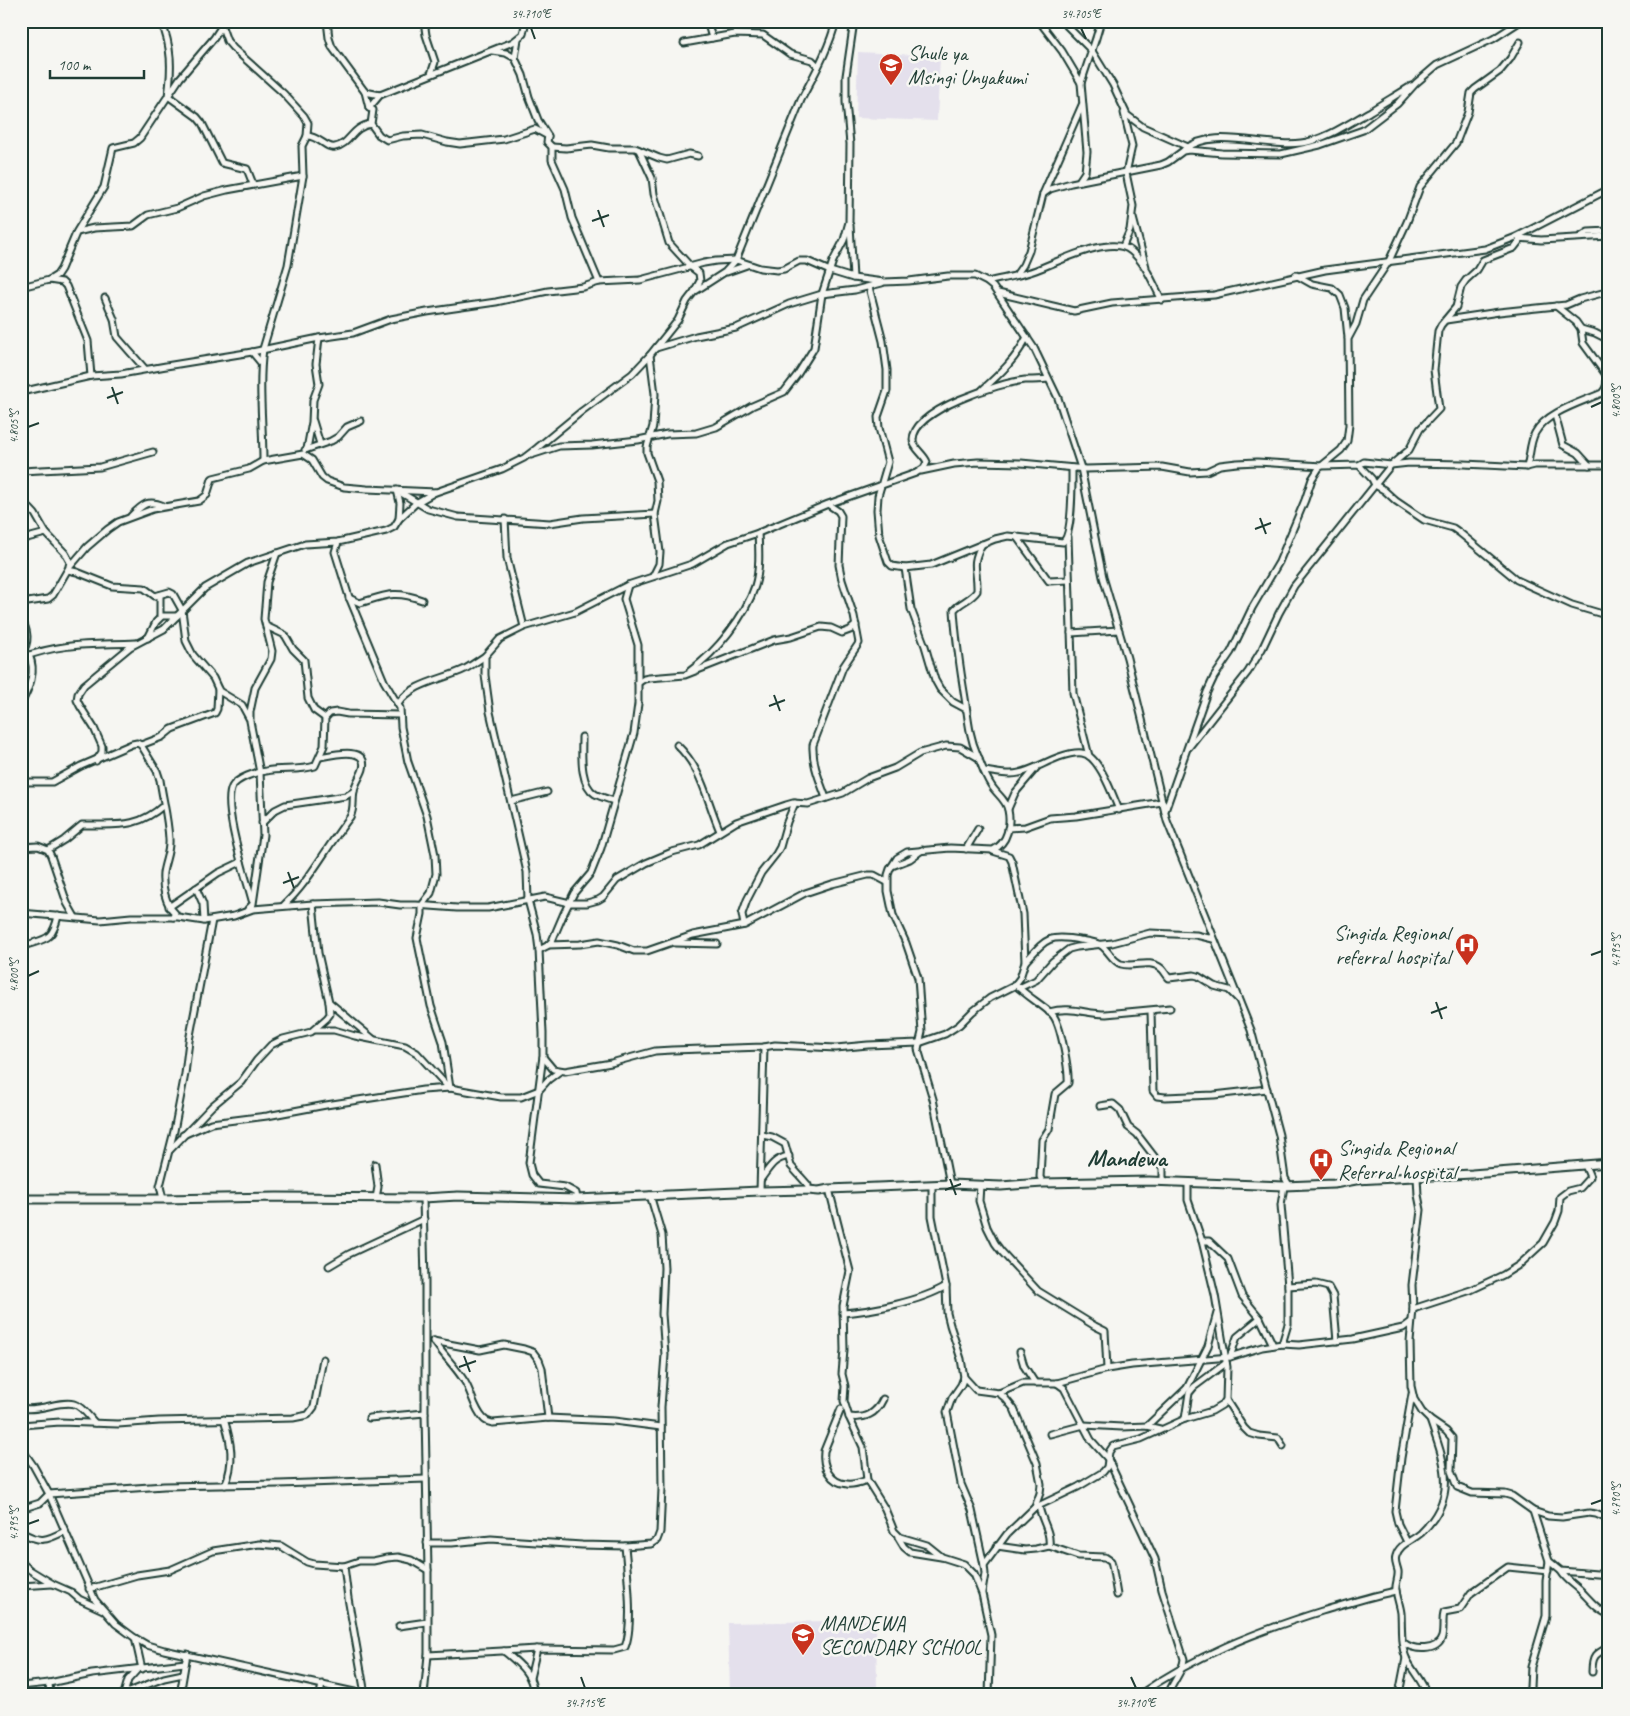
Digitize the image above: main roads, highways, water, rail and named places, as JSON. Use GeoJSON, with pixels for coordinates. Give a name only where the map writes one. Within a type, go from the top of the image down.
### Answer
{"type":"FeatureCollection","features":[{"type":"Feature","properties":{"kind":"main road"},"geometry":{"type":"LineString","coordinates":[[21,1199],[163,1199],[277,1196],[423,1198],[458,1196],[577,1199],[760,1191],[819,1191],[950,1184],[1001,1186],[1043,1183],[1166,1182],[1286,1186],[1609,1163]]}},
{"type":"Feature","properties":{"kind":"place","name":"Shule ya Msingi Unyakumi"},"geometry":{"type":"Point","coordinates":[891,86]}},
{"type":"Feature","properties":{"kind":"place","name":"Singida Regional referral hospital"},"geometry":{"type":"Point","coordinates":[1467,966]}},
{"type":"Feature","properties":{"kind":"place","name":"Singida Regional Referral hospital"},"geometry":{"type":"Point","coordinates":[1321,1181]}},
{"type":"Feature","properties":{"kind":"place","name":"MANDEWA SECONDARY SCHOOL"},"geometry":{"type":"Point","coordinates":[803,1656]}},
{"type":"Feature","properties":{"kind":"district","name":"Mandewa"},"geometry":{"type":"Point","coordinates":[1127,1158]}}]}
